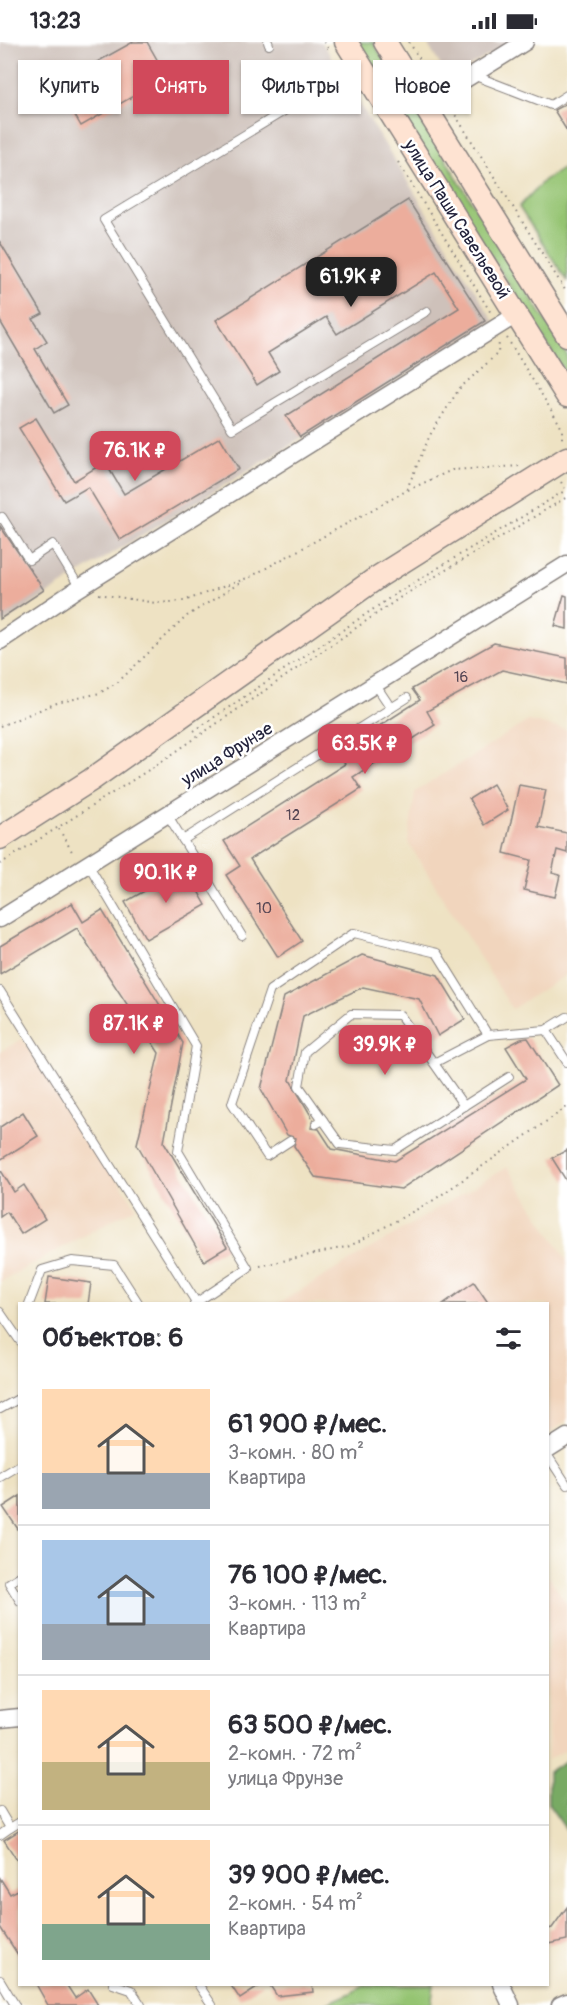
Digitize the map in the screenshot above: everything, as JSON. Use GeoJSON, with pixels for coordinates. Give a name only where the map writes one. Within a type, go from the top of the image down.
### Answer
{"type":"FeatureCollection","features":[{"type":"Feature","properties":{"kind":"street","name":"улица Паши Савельевой"},"geometry":{"type":"LineString","coordinates":[[346,42],[350,60]]}},
{"type":"Feature","properties":{"kind":"street","name":"улица Паши Савельевой"},"geometry":{"type":"LineString","coordinates":[[385,42],[400,60]]}},
{"type":"Feature","properties":{"kind":"street"},"geometry":{"type":"LineString","coordinates":[[472,75],[525,42]]}},
{"type":"Feature","properties":{"kind":"street","name":"улица Паши Савельевой"},"geometry":{"type":"LineString","coordinates":[[361,84],[508,321],[567,396]]}},
{"type":"Feature","properties":{"kind":"street","name":"улица Паши Савельевой"},"geometry":{"type":"LineString","coordinates":[[441,114],[567,335]]}},
{"type":"Feature","properties":{"kind":"street"},"geometry":{"type":"LineString","coordinates":[[0,641],[76,590],[508,321]]}},
{"type":"Feature","properties":{"kind":"street"},"geometry":{"type":"LineString","coordinates":[[0,838],[91,780],[378,577],[560,456]]}},
{"type":"Feature","properties":{"kind":"street","name":"улица Фрунзе"},"geometry":{"type":"LineString","coordinates":[[0,919],[564,568]]}},
{"type":"Feature","properties":{"kind":"street"},"geometry":{"type":"LineString","coordinates":[[549,1448],[567,1437]]}},
{"type":"Feature","properties":{"kind":"street"},"geometry":{"type":"LineString","coordinates":[[0,1719],[18,1717]]}},
{"type":"Feature","properties":{"kind":"street"},"geometry":{"type":"LineString","coordinates":[[502,1986],[511,2005]]}},
{"type":"Feature","properties":{"kind":"street"},"geometry":{"type":"LineString","coordinates":[[560,2005],[567,2002]]}},
{"type":"Feature","properties":{"kind":"lane"},"geometry":{"type":"LineString","coordinates":[[472,75],[551,105],[567,95]]}},
{"type":"Feature","properties":{"kind":"lane"},"geometry":{"type":"LineString","coordinates":[[279,114],[104,219],[232,429],[427,311]]}},
{"type":"Feature","properties":{"kind":"lane"},"geometry":{"type":"LineString","coordinates":[[0,519],[2,517],[28,560],[53,544],[76,590]]}},
{"type":"Feature","properties":{"kind":"lane"},"geometry":{"type":"LineString","coordinates":[[375,684],[391,708]]}},
{"type":"Feature","properties":{"kind":"lane"},"geometry":{"type":"LineString","coordinates":[[183,840],[407,698]]}},
{"type":"Feature","properties":{"kind":"lane"},"geometry":{"type":"LineString","coordinates":[[167,814],[242,936]]}},
{"type":"Feature","properties":{"kind":"lane"},"geometry":{"type":"LineString","coordinates":[[85,866],[196,1046],[178,1151],[248,1268],[197,1302]]}},
{"type":"Feature","properties":{"kind":"lane"},"geometry":{"type":"LineString","coordinates":[[291,1141],[267,1156],[232,1103],[270,990],[354,933],[437,953],[488,1035]]}},
{"type":"Feature","properties":{"kind":"lane"},"geometry":{"type":"LineString","coordinates":[[0,991],[194,1302]]}},
{"type":"Feature","properties":{"kind":"lane"},"geometry":{"type":"LineString","coordinates":[[0,1009],[8,1004]]}},
{"type":"Feature","properties":{"kind":"lane"},"geometry":{"type":"LineString","coordinates":[[464,1106],[400,1015],[351,1014],[305,1052],[299,1086],[320,1122],[340,1144],[394,1150],[464,1106],[509,1077]]}},
{"type":"Feature","properties":{"kind":"lane"},"geometry":{"type":"LineString","coordinates":[[434,1063],[488,1035],[546,1030],[567,1017]]}},
{"type":"Feature","properties":{"kind":"lane"},"geometry":{"type":"LineString","coordinates":[[546,1030],[567,1062]]}},
{"type":"Feature","properties":{"kind":"lane"},"geometry":{"type":"LineString","coordinates":[[30,1302],[42,1270],[72,1261],[114,1265],[138,1302]]}},
{"type":"Feature","properties":{"kind":"lane"},"geometry":{"type":"LineString","coordinates":[[0,1312],[18,1336]]}},
{"type":"Feature","properties":{"kind":"lane"},"geometry":{"type":"LineString","coordinates":[[0,1409],[18,1399]]}},
{"type":"Feature","properties":{"kind":"lane"},"geometry":{"type":"LineString","coordinates":[[549,1458],[567,1485]]}},
{"type":"Feature","properties":{"kind":"lane"},"geometry":{"type":"LineString","coordinates":[[0,1477],[18,1466]]}},
{"type":"Feature","properties":{"kind":"lane"},"geometry":{"type":"LineString","coordinates":[[18,1577],[9,1583],[18,1598]]}},
{"type":"Feature","properties":{"kind":"lane"},"geometry":{"type":"LineString","coordinates":[[0,1811],[10,1828]]}},
{"type":"Feature","properties":{"kind":"lane"},"geometry":{"type":"LineString","coordinates":[[0,1835],[18,1823]]}},
{"type":"Feature","properties":{"kind":"lane"},"geometry":{"type":"LineString","coordinates":[[0,1980],[15,2005]]}},
{"type":"Feature","properties":{"kind":"lane"},"geometry":{"type":"LineString","coordinates":[[119,1986],[131,1990],[141,2005]]}},
{"type":"Feature","properties":{"kind":"lane"},"geometry":{"type":"LineString","coordinates":[[199,1986],[212,2005]]}},
{"type":"Feature","properties":{"kind":"path"},"geometry":{"type":"LineString","coordinates":[[324,42],[342,60]]}},
{"type":"Feature","properties":{"kind":"path"},"geometry":{"type":"LineString","coordinates":[[409,42],[416,60]]}},
{"type":"Feature","properties":{"kind":"path"},"geometry":{"type":"LineString","coordinates":[[443,114],[567,293]]}},
{"type":"Feature","properties":{"kind":"path"},"geometry":{"type":"LineString","coordinates":[[190,734],[397,593],[566,491],[560,456],[562,429],[508,321],[394,156]]}},
{"type":"Feature","properties":{"kind":"path"},"geometry":{"type":"LineString","coordinates":[[406,491],[430,435],[459,388],[498,353],[508,321]]}},
{"type":"Feature","properties":{"kind":"path"},"geometry":{"type":"LineString","coordinates":[[0,726],[57,703],[100,693],[118,682],[187,616],[250,577],[406,491],[452,470],[523,465]]}},
{"type":"Feature","properties":{"kind":"path"},"geometry":{"type":"LineString","coordinates":[[0,864],[155,766],[401,597],[567,497]]}},
{"type":"Feature","properties":{"kind":"path"},"geometry":{"type":"LineString","coordinates":[[76,590],[156,603],[184,602],[250,577]]}},
{"type":"Feature","properties":{"kind":"path"},"geometry":{"type":"LineString","coordinates":[[89,801],[108,789]]}},
{"type":"Feature","properties":{"kind":"path"},"geometry":{"type":"LineString","coordinates":[[58,828],[85,866]]}},
{"type":"Feature","properties":{"kind":"path"},"geometry":{"type":"LineString","coordinates":[[248,1268],[350,1246],[434,1200],[567,1107]]}},
{"type":"Feature","properties":{"kind":"shaded area"},"geometry":{"type":"Polygon","coordinates":[[[0,42],[322,42],[333,60],[241,60],[241,114],[361,114],[361,105],[494,322],[96,563],[0,625],[0,42]]]}},
{"type":"Feature","properties":{"kind":"shaded area"},"geometry":{"type":"Polygon","coordinates":[[[426,42],[511,42],[471,66],[471,60],[437,60],[426,42]]]}},
{"type":"Feature","properties":{"kind":"shaded area"},"geometry":{"type":"Polygon","coordinates":[[[528,721],[567,730],[567,974],[512,1009],[408,842],[415,792],[528,721]]]}},
{"type":"Feature","properties":{"kind":"shaded area"},"geometry":{"type":"Polygon","coordinates":[[[22,1039],[136,1207],[0,1282],[0,1052],[22,1039]]]}},
{"type":"Feature","properties":{"kind":"shaded area"},"geometry":{"type":"Polygon","coordinates":[[[507,1167],[567,1260],[567,1421],[549,1433],[549,1302],[281,1302],[507,1167]]]}},
{"type":"Feature","properties":{"kind":"shaded area"},"geometry":{"type":"Polygon","coordinates":[[[549,1577],[567,1604],[567,1749],[549,1759],[549,1577]]]}},
{"type":"Feature","properties":{"kind":"green space"},"geometry":{"type":"Polygon","coordinates":[[[355,42],[373,42],[384,60],[373,60],[373,70],[355,42]]]}},
{"type":"Feature","properties":{"kind":"green space"},"geometry":{"type":"Polygon","coordinates":[[[401,114],[418,114],[567,355],[567,376],[401,114]]]}},
{"type":"Feature","properties":{"kind":"green space"},"geometry":{"type":"Polygon","coordinates":[[[567,166],[567,281],[519,207],[544,180],[567,166]]]}},
{"type":"Feature","properties":{"kind":"green space"},"geometry":{"type":"Polygon","coordinates":[[[567,1760],[567,1831],[549,1805],[549,1771],[567,1760]]]}},
{"type":"Feature","properties":{"kind":"green space"},"geometry":{"type":"Polygon","coordinates":[[[362,1986],[434,1986],[431,2005],[324,2005],[362,1986]]]}},
{"type":"Feature","properties":{"kind":"building"},"geometry":{"type":"Polygon","coordinates":[[[133,42],[147,42],[157,60],[133,60],[133,96],[121,103],[121,60],[100,60],[133,42]]]}},
{"type":"Feature","properties":{"kind":"building"},"geometry":{"type":"Polygon","coordinates":[[[567,103],[567,131],[554,110],[567,103]]]}},
{"type":"Feature","properties":{"kind":"building"},"geometry":{"type":"Polygon","coordinates":[[[74,114],[102,114],[81,126],[74,114]]]}},
{"type":"Feature","properties":{"kind":"building"},"geometry":{"type":"Polygon","coordinates":[[[408,200],[485,321],[300,437],[286,416],[459,308],[436,272],[337,334],[326,317],[268,353],[279,371],[257,385],[216,320],[408,200]]]}},
{"type":"Feature","properties":{"kind":"building"},"geometry":{"type":"Polygon","coordinates":[[[0,242],[43,314],[33,319],[47,341],[35,349],[68,405],[54,413],[0,321],[0,242]]]}},
{"type":"Feature","properties":{"kind":"building"},"geometry":{"type":"Polygon","coordinates":[[[36,418],[74,481],[105,462],[124,494],[220,437],[239,469],[120,540],[88,487],[64,501],[19,428],[36,418]]]}},
{"type":"Feature","properties":{"kind":"building"},"geometry":{"type":"Polygon","coordinates":[[[0,526],[44,590],[0,619],[0,526]]]}},
{"type":"Feature","properties":{"kind":"building"},"geometry":{"type":"Polygon","coordinates":[[[564,595],[567,596],[567,629],[555,626],[564,595]]]}},
{"type":"Feature","properties":{"kind":"building"},"geometry":{"type":"Polygon","coordinates":[[[494,643],[567,658],[567,684],[502,670],[427,711],[435,725],[353,777],[361,789],[250,859],[302,941],[278,957],[226,875],[240,866],[224,841],[345,764],[337,753],[420,700],[412,689],[494,643]]]}},
{"type":"Feature","properties":{"kind":"building"},"geometry":{"type":"Polygon","coordinates":[[[493,784],[508,810],[484,825],[469,799],[493,784]]]}},
{"type":"Feature","properties":{"kind":"building"},"geometry":{"type":"Polygon","coordinates":[[[519,785],[546,790],[538,827],[567,833],[567,853],[557,850],[552,873],[560,875],[555,897],[524,890],[531,860],[504,853],[519,785]]]}},
{"type":"Feature","properties":{"kind":"building"},"geometry":{"type":"Polygon","coordinates":[[[185,868],[206,905],[146,939],[125,902],[185,868]]]}},
{"type":"Feature","properties":{"kind":"building"},"geometry":{"type":"Polygon","coordinates":[[[72,903],[83,922],[102,910],[183,1043],[164,1142],[227,1247],[204,1261],[137,1144],[159,1053],[77,928],[0,974],[0,946],[72,903]]]}},
{"type":"Feature","properties":{"kind":"building"},"geometry":{"type":"Polygon","coordinates":[[[362,955],[438,975],[465,1019],[438,1036],[419,999],[363,987],[303,1016],[290,1080],[313,1119],[311,1128],[319,1129],[332,1149],[395,1161],[526,1079],[506,1047],[521,1039],[528,1038],[558,1085],[401,1189],[315,1177],[294,1146],[296,1138],[287,1135],[261,1089],[284,997],[362,955]]]}},
{"type":"Feature","properties":{"kind":"building"},"geometry":{"type":"Polygon","coordinates":[[[23,1112],[38,1136],[0,1160],[0,1127],[23,1112]]]}},
{"type":"Feature","properties":{"kind":"building"},"geometry":{"type":"Polygon","coordinates":[[[567,1150],[567,1182],[552,1158],[567,1150]]]}},
{"type":"Feature","properties":{"kind":"building"},"geometry":{"type":"Polygon","coordinates":[[[0,1169],[14,1192],[24,1185],[45,1219],[21,1234],[7,1212],[0,1217],[0,1169]]]}},
{"type":"Feature","properties":{"kind":"building"},"geometry":{"type":"Polygon","coordinates":[[[49,1277],[91,1283],[88,1302],[45,1302],[49,1277]]]}},
{"type":"Feature","properties":{"kind":"building"},"geometry":{"type":"Polygon","coordinates":[[[474,1282],[488,1302],[446,1302],[474,1282]]]}},
{"type":"Feature","properties":{"kind":"building"},"geometry":{"type":"Polygon","coordinates":[[[18,1497],[18,1529],[3,1507],[18,1497]]]}},
{"type":"Feature","properties":{"kind":"building"},"geometry":{"type":"Polygon","coordinates":[[[18,1831],[18,1862],[4,1840],[18,1831]]]}},
{"type":"Feature","properties":{"kind":"building"},"geometry":{"type":"Polygon","coordinates":[[[0,1878],[10,1894],[18,1890],[18,1955],[0,1927],[0,1878]]]}},
{"type":"Feature","properties":{"kind":"building"},"geometry":{"type":"Polygon","coordinates":[[[567,1907],[567,1940],[549,1944],[549,1929],[552,1928],[567,1907]]]}},
{"type":"Feature","properties":{"kind":"building"},"geometry":{"type":"Polygon","coordinates":[[[37,1986],[67,1986],[75,1998],[88,1989],[98,2005],[48,2005],[37,1986]]]}},
{"type":"Feature","properties":{"kind":"building"},"geometry":{"type":"Polygon","coordinates":[[[231,1986],[260,1986],[240,1999],[231,1986]]]}},
{"type":"Feature","properties":{"kind":"building"},"geometry":{"type":"Polygon","coordinates":[[[270,1986],[312,1986],[313,1992],[277,1996],[270,1986]]]}}]}
